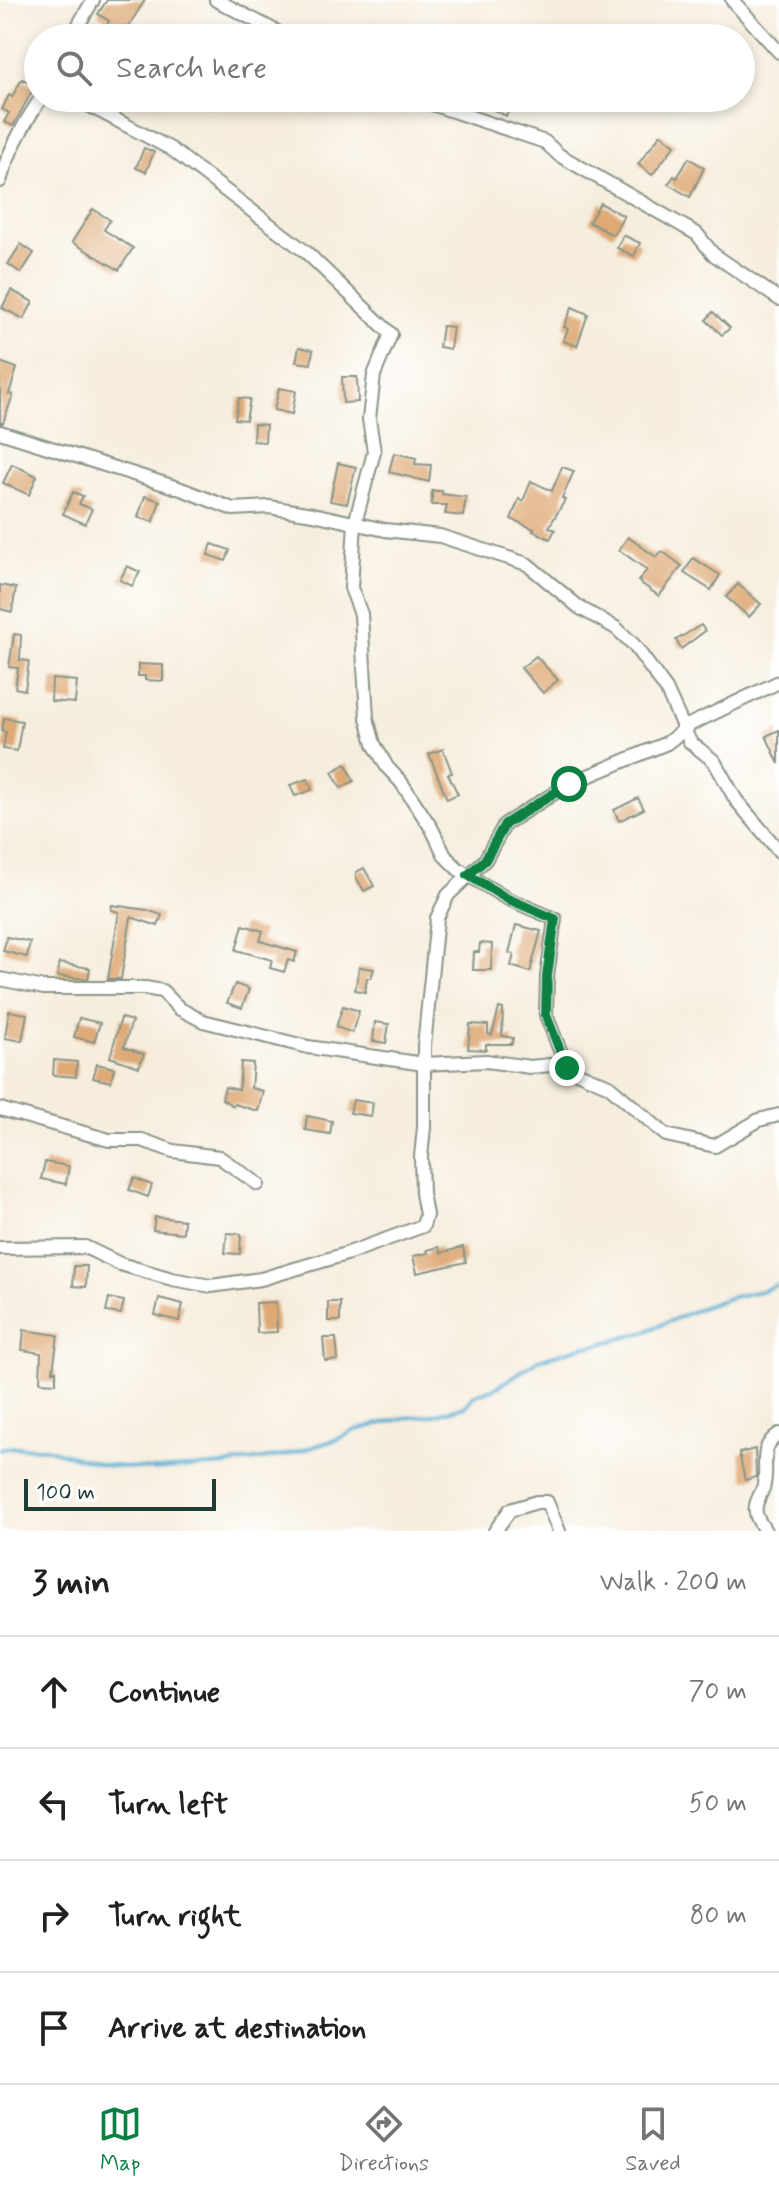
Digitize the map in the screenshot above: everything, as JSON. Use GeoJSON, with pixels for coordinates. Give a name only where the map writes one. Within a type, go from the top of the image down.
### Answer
{"type":"FeatureCollection","features":[{"type":"Feature","properties":{"kind":"street"},"geometry":{"type":"LineString","coordinates":[[79,24],[93,0]]}},
{"type":"Feature","properties":{"kind":"street"},"geometry":{"type":"LineString","coordinates":[[216,0],[262,24]]}},
{"type":"Feature","properties":{"kind":"street"},"geometry":{"type":"LineString","coordinates":[[732,0],[754,24]]}},
{"type":"Feature","properties":{"kind":"street"},"geometry":{"type":"LineString","coordinates":[[755,25],[779,52]]}},
{"type":"Feature","properties":{"kind":"street"},"geometry":{"type":"LineString","coordinates":[[0,181],[32,112]]}},
{"type":"Feature","properties":{"kind":"street"},"geometry":{"type":"LineString","coordinates":[[101,112],[171,149],[306,252],[391,334],[374,375],[369,419],[374,452],[355,523],[351,588],[361,614],[367,718],[374,744],[432,829],[445,856],[458,869],[506,898],[555,919],[547,976],[546,1015],[567,1068]]}},
{"type":"Feature","properties":{"kind":"street"},"geometry":{"type":"LineString","coordinates":[[456,112],[545,142],[559,155],[697,234],[713,254],[779,299]]}},
{"type":"Feature","properties":{"kind":"street"},"geometry":{"type":"LineString","coordinates":[[0,432],[181,489],[233,509],[269,507],[385,530],[440,536],[527,564],[580,608],[616,628],[634,645],[666,689],[690,742],[714,761],[736,800],[779,851]]}},
{"type":"Feature","properties":{"kind":"street"},"geometry":{"type":"LineString","coordinates":[[0,1248],[85,1247],[120,1264],[211,1286],[261,1279],[346,1254],[423,1226],[426,1215],[421,1157],[431,968],[437,918],[448,895],[485,860],[505,824],[569,784],[667,743],[715,711],[779,682]]}},
{"type":"Feature","properties":{"kind":"street"},"geometry":{"type":"LineString","coordinates":[[0,979],[44,988],[145,988],[162,991],[180,1009],[203,1021],[308,1047],[424,1064],[486,1061],[567,1068],[609,1086],[666,1135],[715,1146],[759,1120],[779,1115]]}},
{"type":"Feature","properties":{"kind":"street"},"geometry":{"type":"LineString","coordinates":[[0,1109],[109,1140],[142,1140],[173,1151],[219,1157],[258,1184]]}},
{"type":"Feature","properties":{"kind":"street"},"geometry":{"type":"LineString","coordinates":[[765,1531],[755,1511],[757,1498],[763,1490],[765,1455],[771,1440],[779,1434]]}},
{"type":"Feature","properties":{"kind":"street"},"geometry":{"type":"LineString","coordinates":[[495,1531],[510,1510],[547,1502],[559,1531]]}},
{"type":"Feature","properties":{"kind":"building"},"geometry":{"type":"Polygon","coordinates":[[[107,0],[145,0],[130,24],[108,24],[109,21],[98,14],[107,0]]]}},
{"type":"Feature","properties":{"kind":"building"},"geometry":{"type":"Polygon","coordinates":[[[24,80],[24,106],[13,126],[4,122],[9,113],[2,109],[9,95],[12,97],[24,80]]]}},
{"type":"Feature","properties":{"kind":"building"},"geometry":{"type":"Polygon","coordinates":[[[661,134],[675,145],[652,175],[638,164],[661,134]]]}},
{"type":"Feature","properties":{"kind":"building"},"geometry":{"type":"Polygon","coordinates":[[[144,148],[154,152],[146,172],[136,168],[144,148]]]}},
{"type":"Feature","properties":{"kind":"building"},"geometry":{"type":"Polygon","coordinates":[[[689,158],[704,168],[690,197],[668,184],[674,176],[677,178],[689,158]]]}},
{"type":"Feature","properties":{"kind":"building"},"geometry":{"type":"Polygon","coordinates":[[[600,203],[624,216],[613,235],[589,222],[600,203]]]}},
{"type":"Feature","properties":{"kind":"building"},"geometry":{"type":"Polygon","coordinates":[[[93,209],[110,220],[104,230],[133,248],[119,270],[72,242],[93,209]]]}},
{"type":"Feature","properties":{"kind":"building"},"geometry":{"type":"Polygon","coordinates":[[[623,235],[640,243],[634,256],[617,248],[623,235]]]}},
{"type":"Feature","properties":{"kind":"building"},"geometry":{"type":"Polygon","coordinates":[[[21,244],[34,253],[21,273],[8,264],[21,244]]]}},
{"type":"Feature","properties":{"kind":"building"},"geometry":{"type":"Polygon","coordinates":[[[11,290],[33,302],[24,319],[2,308],[11,290]]]}},
{"type":"Feature","properties":{"kind":"building"},"geometry":{"type":"Polygon","coordinates":[[[572,307],[588,314],[577,346],[563,341],[568,329],[564,327],[572,307]]]}},
{"type":"Feature","properties":{"kind":"building"},"geometry":{"type":"Polygon","coordinates":[[[713,312],[730,328],[722,335],[706,320],[713,312]]]}},
{"type":"Feature","properties":{"kind":"building"},"geometry":{"type":"Polygon","coordinates":[[[442,326],[453,327],[450,349],[439,347],[442,326]]]}},
{"type":"Feature","properties":{"kind":"building"},"geometry":{"type":"Polygon","coordinates":[[[299,347],[313,350],[311,364],[296,362],[299,347]]]}},
{"type":"Feature","properties":{"kind":"building"},"geometry":{"type":"Polygon","coordinates":[[[0,362],[17,368],[9,394],[13,395],[3,423],[0,423],[0,362]]]}},
{"type":"Feature","properties":{"kind":"building"},"geometry":{"type":"Polygon","coordinates":[[[342,377],[357,377],[358,402],[343,403],[342,377]]]}},
{"type":"Feature","properties":{"kind":"building"},"geometry":{"type":"Polygon","coordinates":[[[279,388],[296,391],[292,414],[274,410],[279,388]]]}},
{"type":"Feature","properties":{"kind":"building"},"geometry":{"type":"Polygon","coordinates":[[[239,398],[250,399],[246,420],[235,419],[239,398]]]}},
{"type":"Feature","properties":{"kind":"building"},"geometry":{"type":"Polygon","coordinates":[[[254,424],[266,425],[265,442],[253,441],[254,424]]]}},
{"type":"Feature","properties":{"kind":"building"},"geometry":{"type":"Polygon","coordinates":[[[394,453],[416,458],[415,464],[431,465],[429,482],[389,472],[394,453]]]}},
{"type":"Feature","properties":{"kind":"building"},"geometry":{"type":"Polygon","coordinates":[[[338,463],[356,467],[347,504],[330,501],[338,463]]]}},
{"type":"Feature","properties":{"kind":"building"},"geometry":{"type":"Polygon","coordinates":[[[12,464],[37,476],[29,495],[3,483],[12,464]]]}},
{"type":"Feature","properties":{"kind":"building"},"geometry":{"type":"Polygon","coordinates":[[[562,467],[574,471],[562,498],[565,500],[549,527],[555,530],[550,539],[511,519],[531,481],[552,491],[562,467]]]}},
{"type":"Feature","properties":{"kind":"building"},"geometry":{"type":"Polygon","coordinates":[[[432,491],[466,497],[463,516],[445,514],[447,505],[432,505],[432,491]]]}},
{"type":"Feature","properties":{"kind":"building"},"geometry":{"type":"Polygon","coordinates":[[[73,492],[83,496],[79,504],[92,509],[85,524],[63,514],[73,492]]]}},
{"type":"Feature","properties":{"kind":"building"},"geometry":{"type":"Polygon","coordinates":[[[145,496],[160,501],[153,522],[138,517],[145,496]]]}},
{"type":"Feature","properties":{"kind":"building"},"geometry":{"type":"Polygon","coordinates":[[[628,537],[656,557],[662,551],[682,566],[659,596],[638,581],[647,570],[619,550],[628,537]]]}},
{"type":"Feature","properties":{"kind":"building"},"geometry":{"type":"Polygon","coordinates":[[[212,544],[230,550],[226,561],[208,555],[212,544]]]}},
{"type":"Feature","properties":{"kind":"building"},"geometry":{"type":"Polygon","coordinates":[[[693,558],[720,575],[711,590],[684,573],[693,558]]]}},
{"type":"Feature","properties":{"kind":"building"},"geometry":{"type":"Polygon","coordinates":[[[127,566],[140,572],[132,586],[120,580],[127,566]]]}},
{"type":"Feature","properties":{"kind":"building"},"geometry":{"type":"Polygon","coordinates":[[[738,584],[761,604],[749,617],[726,597],[738,584]]]}},
{"type":"Feature","properties":{"kind":"building"},"geometry":{"type":"Polygon","coordinates":[[[0,585],[16,588],[12,612],[0,609],[0,585]]]}},
{"type":"Feature","properties":{"kind":"building"},"geometry":{"type":"Polygon","coordinates":[[[701,625],[705,631],[681,649],[676,640],[701,625]]]}},
{"type":"Feature","properties":{"kind":"building"},"geometry":{"type":"Polygon","coordinates":[[[14,634],[21,635],[20,660],[29,661],[25,690],[15,688],[18,668],[9,667],[14,634]]]}},
{"type":"Feature","properties":{"kind":"building"},"geometry":{"type":"Polygon","coordinates":[[[536,656],[558,680],[543,693],[521,668],[536,656]]]}},
{"type":"Feature","properties":{"kind":"building"},"geometry":{"type":"Polygon","coordinates":[[[138,664],[163,665],[163,681],[145,680],[145,676],[138,676],[138,664]]]}},
{"type":"Feature","properties":{"kind":"building"},"geometry":{"type":"Polygon","coordinates":[[[52,679],[77,681],[75,703],[51,701],[52,679]]]}},
{"type":"Feature","properties":{"kind":"building"},"geometry":{"type":"Polygon","coordinates":[[[4,718],[22,721],[17,751],[3,749],[6,732],[2,731],[4,718]]]}},
{"type":"Feature","properties":{"kind":"building"},"geometry":{"type":"Polygon","coordinates":[[[779,730],[779,764],[766,736],[779,730]]]}},
{"type":"Feature","properties":{"kind":"building"},"geometry":{"type":"Polygon","coordinates":[[[443,749],[452,773],[448,774],[458,794],[447,799],[429,754],[443,749]]]}},
{"type":"Feature","properties":{"kind":"building"},"geometry":{"type":"Polygon","coordinates":[[[346,764],[354,781],[341,788],[332,772],[346,764]]]}},
{"type":"Feature","properties":{"kind":"building"},"geometry":{"type":"Polygon","coordinates":[[[308,779],[312,790],[295,796],[290,785],[308,779]]]}},
{"type":"Feature","properties":{"kind":"building"},"geometry":{"type":"Polygon","coordinates":[[[638,798],[644,809],[619,821],[614,810],[638,798]]]}},
{"type":"Feature","properties":{"kind":"building"},"geometry":{"type":"Polygon","coordinates":[[[364,868],[374,886],[364,891],[356,872],[364,868]]]}},
{"type":"Feature","properties":{"kind":"building"},"geometry":{"type":"Polygon","coordinates":[[[112,905],[162,915],[158,926],[131,917],[121,979],[108,979],[119,912],[111,910],[112,905]]]}},
{"type":"Feature","properties":{"kind":"building"},"geometry":{"type":"Polygon","coordinates":[[[243,925],[263,931],[260,941],[297,952],[294,962],[288,960],[284,972],[270,968],[272,960],[236,950],[243,925]]]}},
{"type":"Feature","properties":{"kind":"building"},"geometry":{"type":"Polygon","coordinates":[[[516,925],[541,931],[530,972],[511,966],[514,954],[509,953],[516,925]]]}},
{"type":"Feature","properties":{"kind":"building"},"geometry":{"type":"Polygon","coordinates":[[[7,937],[30,942],[27,957],[3,951],[7,937]]]}},
{"type":"Feature","properties":{"kind":"building"},"geometry":{"type":"Polygon","coordinates":[[[480,943],[492,944],[491,970],[473,970],[474,952],[479,952],[480,943]]]}},
{"type":"Feature","properties":{"kind":"building"},"geometry":{"type":"Polygon","coordinates":[[[59,963],[90,968],[88,979],[57,976],[59,963]]]}},
{"type":"Feature","properties":{"kind":"building"},"geometry":{"type":"Polygon","coordinates":[[[359,967],[374,969],[371,978],[367,978],[365,992],[355,990],[359,967]]]}},
{"type":"Feature","properties":{"kind":"building"},"geometry":{"type":"Polygon","coordinates":[[[235,984],[249,989],[242,1008],[227,1003],[235,984]]]}},
{"type":"Feature","properties":{"kind":"building"},"geometry":{"type":"Polygon","coordinates":[[[343,1006],[359,1011],[352,1033],[336,1027],[343,1006]]]}},
{"type":"Feature","properties":{"kind":"building"},"geometry":{"type":"Polygon","coordinates":[[[499,1008],[503,1009],[502,1036],[513,1038],[512,1044],[486,1044],[486,1050],[468,1049],[470,1024],[488,1025],[488,1034],[492,1035],[499,1008]]]}},
{"type":"Feature","properties":{"kind":"building"},"geometry":{"type":"Polygon","coordinates":[[[9,1011],[27,1014],[22,1041],[5,1038],[9,1011]]]}},
{"type":"Feature","properties":{"kind":"building"},"geometry":{"type":"Polygon","coordinates":[[[79,1018],[100,1023],[94,1042],[74,1037],[79,1018]]]}},
{"type":"Feature","properties":{"kind":"building"},"geometry":{"type":"Polygon","coordinates":[[[121,1018],[132,1021],[124,1047],[144,1054],[139,1067],[110,1057],[121,1018]]]}},
{"type":"Feature","properties":{"kind":"building"},"geometry":{"type":"Polygon","coordinates":[[[375,1022],[389,1024],[386,1043],[373,1041],[375,1022]]]}},
{"type":"Feature","properties":{"kind":"building"},"geometry":{"type":"Polygon","coordinates":[[[54,1060],[77,1062],[76,1077],[53,1075],[54,1060]]]}},
{"type":"Feature","properties":{"kind":"building"},"geometry":{"type":"Polygon","coordinates":[[[241,1062],[253,1063],[251,1088],[263,1091],[258,1111],[233,1106],[222,1099],[225,1087],[239,1090],[241,1062]]]}},
{"type":"Feature","properties":{"kind":"building"},"geometry":{"type":"Polygon","coordinates":[[[97,1064],[114,1068],[111,1082],[93,1078],[97,1064]]]}},
{"type":"Feature","properties":{"kind":"building"},"geometry":{"type":"Polygon","coordinates":[[[353,1100],[373,1103],[371,1116],[350,1113],[353,1100]]]}},
{"type":"Feature","properties":{"kind":"building"},"geometry":{"type":"Polygon","coordinates":[[[307,1116],[332,1121],[330,1134],[305,1130],[307,1116]]]}},
{"type":"Feature","properties":{"kind":"building"},"geometry":{"type":"Polygon","coordinates":[[[45,1162],[69,1166],[66,1184],[41,1179],[45,1162]]]}},
{"type":"Feature","properties":{"kind":"building"},"geometry":{"type":"Polygon","coordinates":[[[134,1178],[152,1185],[148,1197],[129,1190],[134,1178]]]}},
{"type":"Feature","properties":{"kind":"building"},"geometry":{"type":"Polygon","coordinates":[[[155,1217],[184,1220],[183,1233],[153,1230],[155,1217]]]}},
{"type":"Feature","properties":{"kind":"building"},"geometry":{"type":"Polygon","coordinates":[[[227,1233],[241,1234],[240,1254],[225,1253],[227,1233]]]}},
{"type":"Feature","properties":{"kind":"building"},"geometry":{"type":"Polygon","coordinates":[[[439,1247],[441,1253],[463,1247],[466,1262],[417,1273],[413,1256],[439,1247]]]}},
{"type":"Feature","properties":{"kind":"building"},"geometry":{"type":"Polygon","coordinates":[[[74,1266],[87,1266],[86,1287],[73,1286],[74,1266]]]}},
{"type":"Feature","properties":{"kind":"building"},"geometry":{"type":"Polygon","coordinates":[[[109,1298],[124,1301],[121,1314],[106,1312],[109,1298]]]}},
{"type":"Feature","properties":{"kind":"building"},"geometry":{"type":"Polygon","coordinates":[[[159,1298],[183,1304],[179,1321],[155,1315],[159,1298]]]}},
{"type":"Feature","properties":{"kind":"building"},"geometry":{"type":"Polygon","coordinates":[[[276,1302],[277,1332],[257,1333],[256,1303],[276,1302]]]}},
{"type":"Feature","properties":{"kind":"building"},"geometry":{"type":"Polygon","coordinates":[[[328,1302],[340,1302],[340,1321],[328,1321],[328,1302]]]}},
{"type":"Feature","properties":{"kind":"building"},"geometry":{"type":"Polygon","coordinates":[[[24,1330],[58,1335],[53,1371],[56,1371],[56,1383],[40,1382],[41,1353],[22,1350],[24,1330]]]}},
{"type":"Feature","properties":{"kind":"building"},"geometry":{"type":"Polygon","coordinates":[[[323,1338],[336,1338],[338,1360],[325,1361],[323,1338]]]}},
{"type":"Feature","properties":{"kind":"building"},"geometry":{"type":"Polygon","coordinates":[[[755,1449],[756,1477],[745,1480],[739,1453],[755,1449]]]}},
{"type":"Feature","properties":{"kind":"waterway"},"geometry":{"type":"LineString","coordinates":[[0,1449],[45,1448],[103,1465],[154,1470],[225,1465],[287,1455],[356,1430],[466,1406],[473,1396],[498,1387],[538,1360],[642,1333],[703,1307],[779,1284]]}},
{"type":"Feature","properties":{"kind":"route"},"geometry":{"type":"LineString","coordinates":[[567,1068],[546,1015],[547,976],[555,919],[506,898],[468,875],[485,860],[505,824],[569,784]]}}]}
